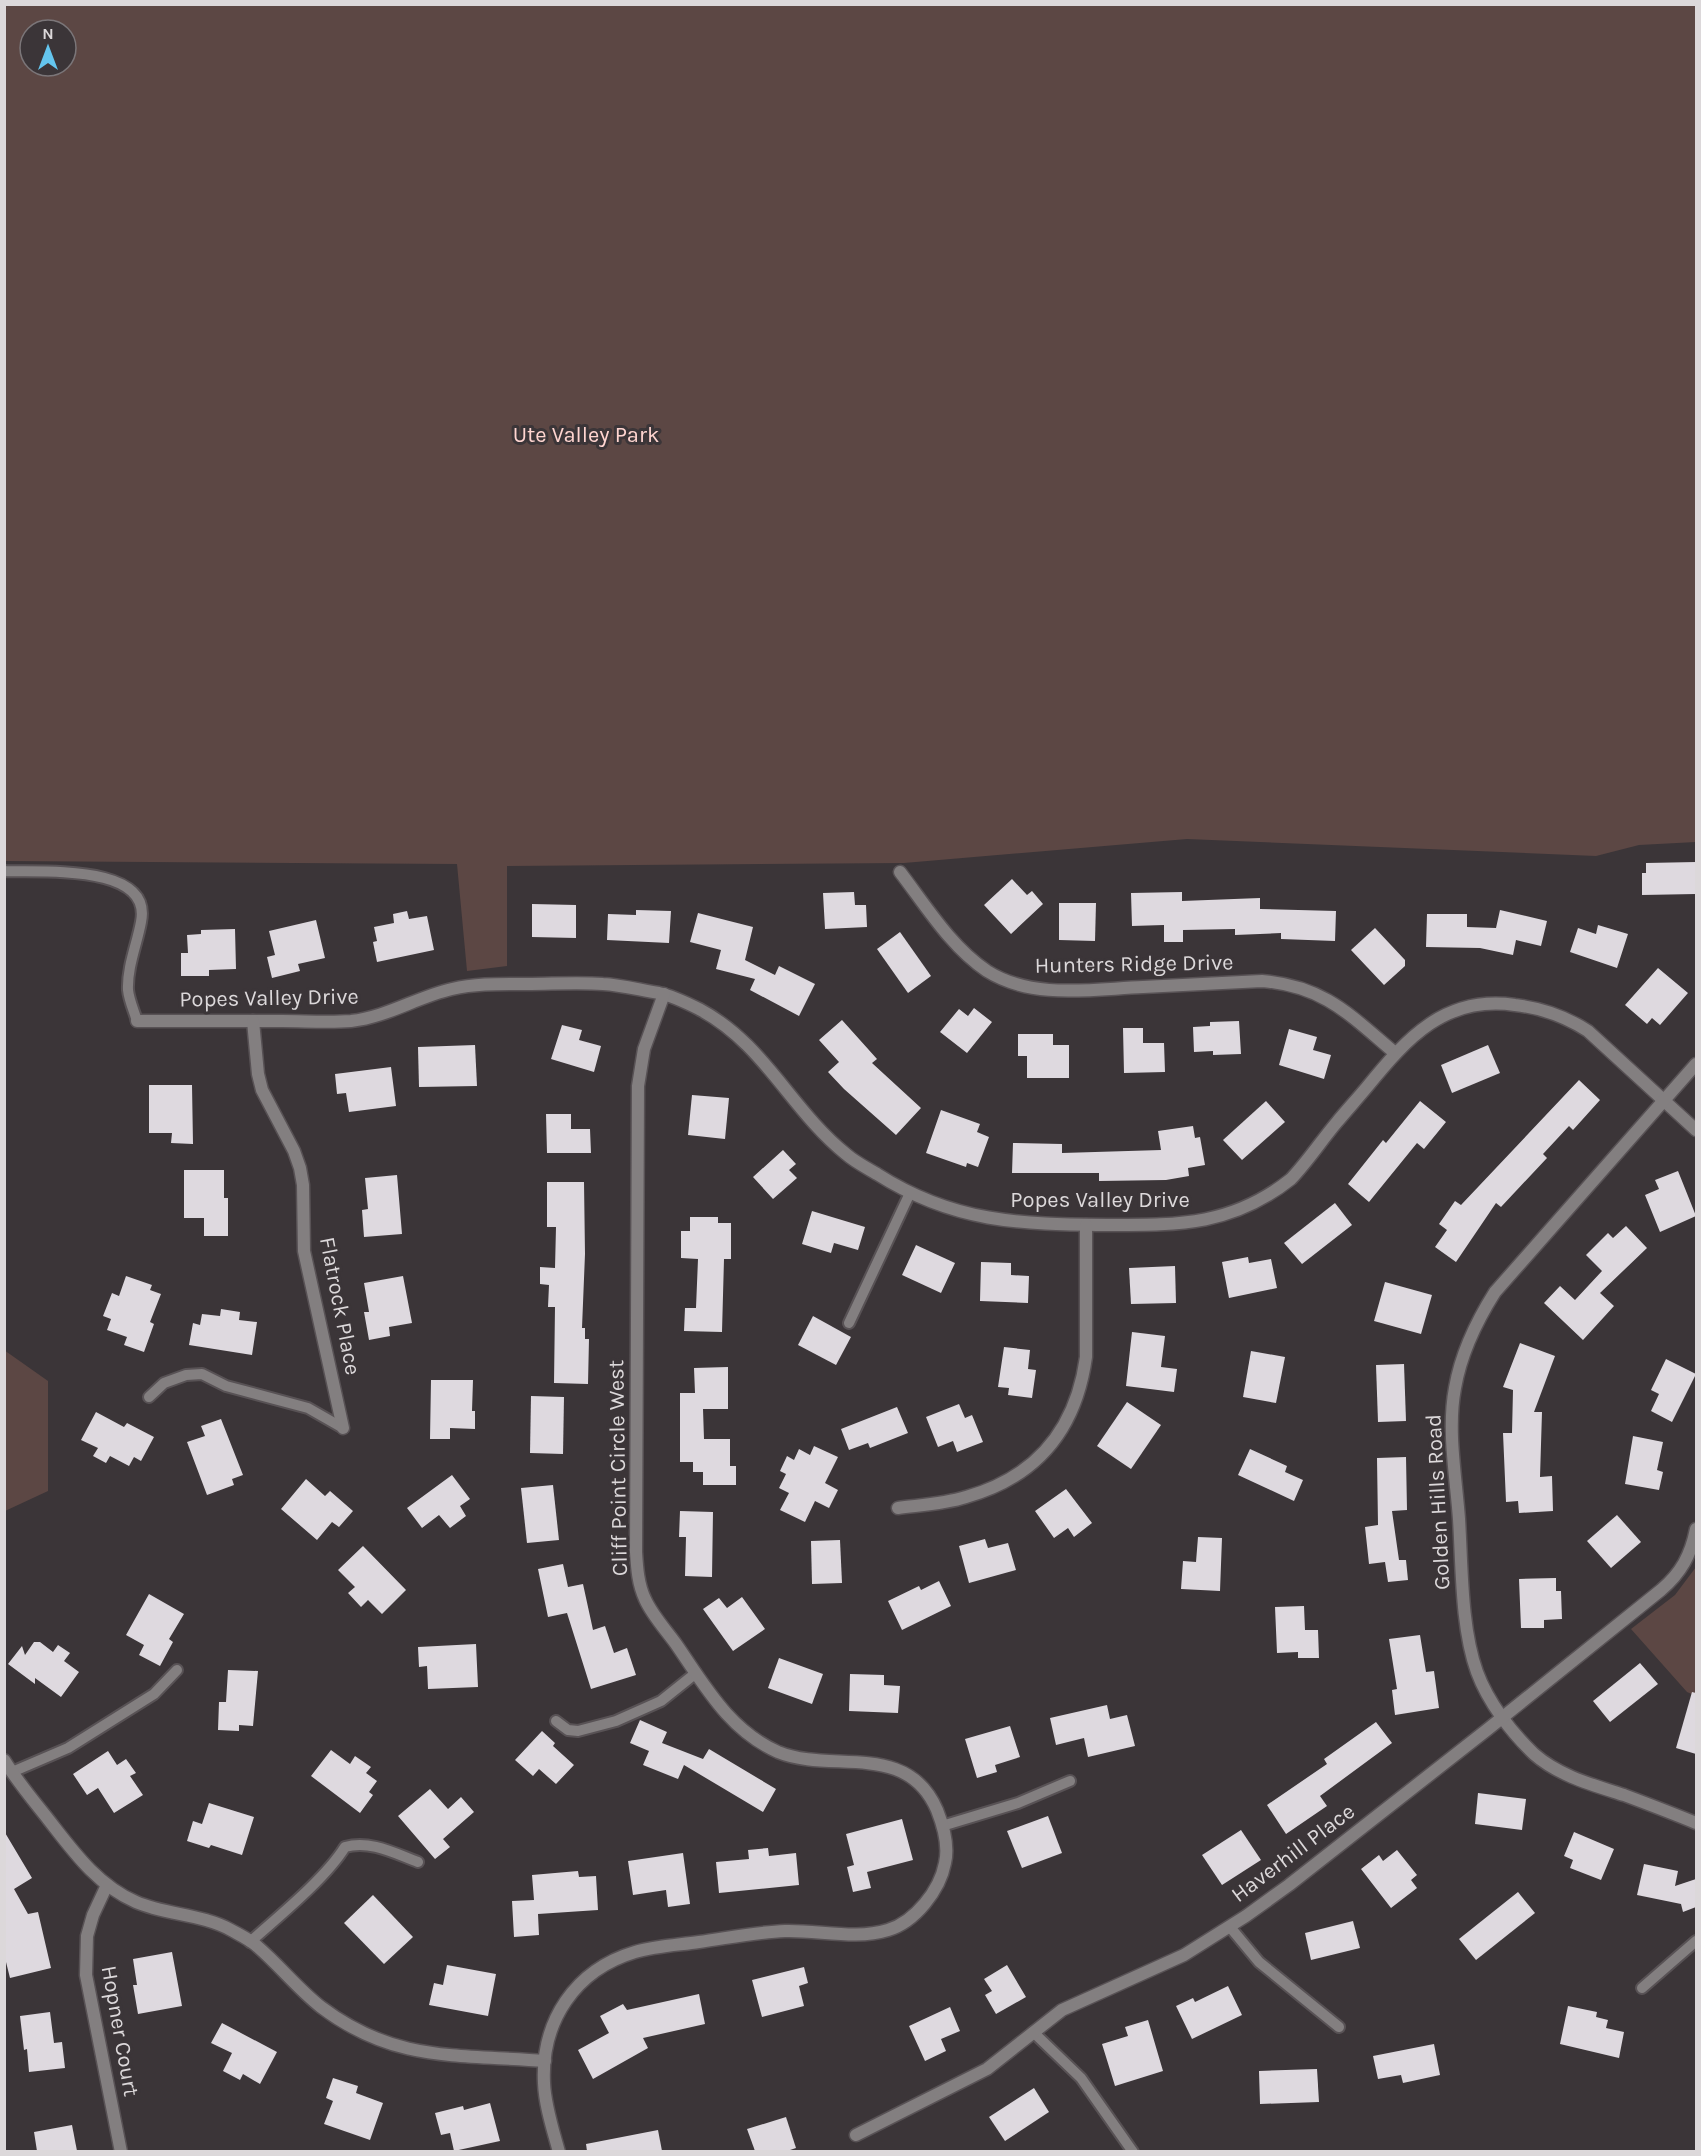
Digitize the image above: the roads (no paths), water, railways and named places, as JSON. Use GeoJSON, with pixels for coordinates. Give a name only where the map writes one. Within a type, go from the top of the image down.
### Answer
{"type":"FeatureCollection","features":[{"type":"Feature","properties":{"kind":"street","name":"Hunters Ridge Drive"},"geometry":{"type":"LineString","coordinates":[[900,872],[956,944],[979,965],[1003,980],[1023,987],[1063,991],[1262,981],[1281,983],[1301,987],[1335,1004],[1395,1053]]}},
{"type":"Feature","properties":{"kind":"street","name":"Popes Valley Drive"},"geometry":{"type":"LineString","coordinates":[[137,1021],[347,1021],[370,1018],[454,988],[480,984],[604,984],[664,994],[689,1004],[730,1029],[762,1059],[810,1120],[847,1155],[910,1193],[951,1209],[998,1220],[1031,1224],[1168,1225],[1191,1223],[1238,1210],[1274,1192],[1291,1179],[1395,1053],[1425,1026],[1451,1011],[1469,1006],[1490,1004],[1529,1006],[1572,1021],[1588,1031],[1696,1130]]}},
{"type":"Feature","properties":{"kind":"street","name":"Cliff Point Circle West"},"geometry":{"type":"LineString","coordinates":[[559,2151],[547,2106],[544,2083],[545,2061],[554,2020],[574,1989],[591,1974],[629,1954],[659,1947],[761,1933],[808,1931],[870,1934],[891,1930],[911,1917],[926,1901],[938,1883],[945,1862],[942,1826],[934,1803],[921,1786],[904,1773],[884,1765],[862,1761],[808,1759],[782,1753],[744,1733],[729,1718],[645,1600],[638,1578],[636,1552],[638,1086],[644,1049],[664,994]]}},
{"type":"Feature","properties":{"kind":"street","name":"Flatrock Place"},"geometry":{"type":"LineString","coordinates":[[253,1021],[258,1074],[262,1090],[294,1151],[300,1168],[303,1185],[304,1251],[343,1428]]}},
{"type":"Feature","properties":{"kind":"street","name":"Golden Hills Road"},"geometry":{"type":"LineString","coordinates":[[1696,1064],[1495,1292],[1472,1333],[1459,1367],[1453,1400],[1452,1432],[1467,1627],[1478,1673],[1488,1695],[1520,1740],[1554,1768],[1582,1782],[1696,1823]]}},
{"type":"Feature","properties":{"kind":"street"},"geometry":{"type":"LineString","coordinates":[[898,1508],[966,1498],[1008,1481],[1044,1454],[1058,1437],[1068,1421],[1083,1378],[1086,1357],[1086,1225]]}},
{"type":"Feature","properties":{"kind":"street","name":"Haverhill Place"},"geometry":{"type":"LineString","coordinates":[[856,2135],[987,2069],[1004,2058],[1062,2010],[1184,1955],[1230,1927],[1289,1885],[1503,1718],[1674,1579],[1689,1556],[1696,1529]]}},
{"type":"Feature","properties":{"kind":"street"},"geometry":{"type":"LineString","coordinates":[[4,1761],[76,1855],[107,1886],[136,1902],[225,1927],[257,1946],[318,2005],[361,2032],[388,2044],[436,2055],[545,2061]]}},
{"type":"Feature","properties":{"kind":"street","name":"Hopner Court"},"geometry":{"type":"LineString","coordinates":[[107,1886],[93,1915],[87,1936],[86,1975],[121,2151]]}},
{"type":"Feature","properties":{"kind":"lane"},"geometry":{"type":"LineString","coordinates":[[4,872],[81,874],[125,884],[135,892],[142,906],[142,918],[129,973],[128,992],[137,1021]]}},
{"type":"Feature","properties":{"kind":"lane"},"geometry":{"type":"LineString","coordinates":[[849,1323],[910,1193]]}},
{"type":"Feature","properties":{"kind":"lane"},"geometry":{"type":"LineString","coordinates":[[148,1397],[164,1383],[186,1375],[202,1374],[226,1386],[308,1408],[343,1428]]}},
{"type":"Feature","properties":{"kind":"lane"},"geometry":{"type":"LineString","coordinates":[[12,1772],[77,1743],[154,1694],[177,1670]]}},
{"type":"Feature","properties":{"kind":"lane"},"geometry":{"type":"LineString","coordinates":[[556,1721],[568,1730],[578,1731],[616,1720],[661,1701],[696,1673]]}},
{"type":"Feature","properties":{"kind":"lane"},"geometry":{"type":"LineString","coordinates":[[942,1826],[1018,1803],[1070,1781]]}},
{"type":"Feature","properties":{"kind":"lane"},"geometry":{"type":"LineString","coordinates":[[250,1942],[290,1906],[338,1858],[345,1847],[369,1844],[418,1862]]}},
{"type":"Feature","properties":{"kind":"lane"},"geometry":{"type":"LineString","coordinates":[[1230,1927],[1260,1962],[1339,2027]]}},
{"type":"Feature","properties":{"kind":"lane"},"geometry":{"type":"LineString","coordinates":[[1642,1988],[1696,1941]]}},
{"type":"Feature","properties":{"kind":"lane"},"geometry":{"type":"LineString","coordinates":[[1033,2032],[1081,2078],[1133,2151]]}},
{"type":"Feature","properties":{"kind":"park label","name":"Ute Valley Park"},"geometry":{"type":"Point","coordinates":[586,435]}}]}
